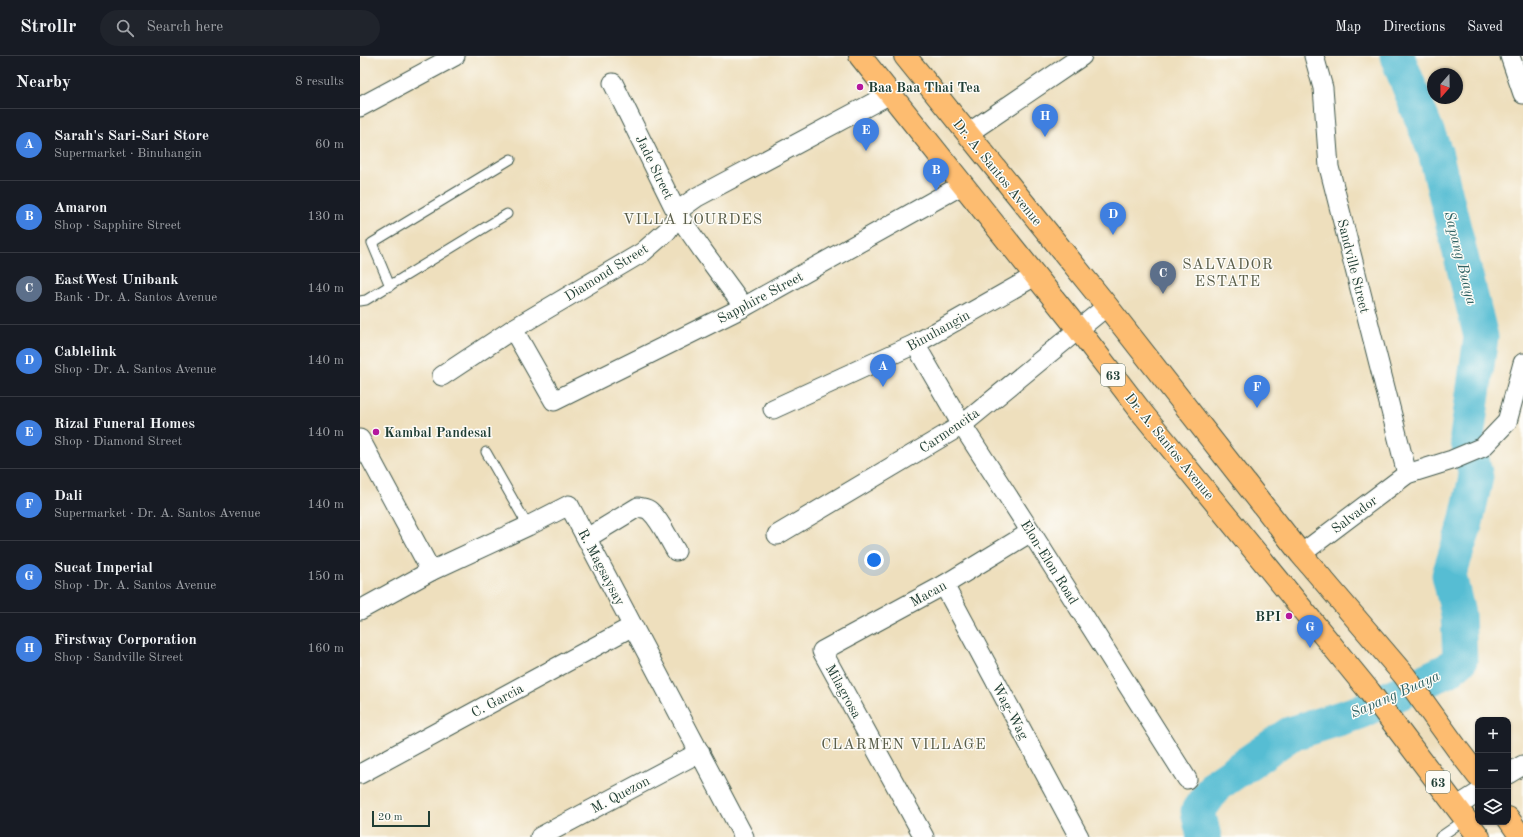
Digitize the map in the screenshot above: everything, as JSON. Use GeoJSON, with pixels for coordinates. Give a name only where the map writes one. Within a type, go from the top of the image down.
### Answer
{"type":"FeatureCollection","features":[{"type":"Feature","properties":{"kind":"main road","name":"Dr. A. Santos Avenue"},"geometry":{"type":"LineString","coordinates":[[860,56],[1078,329],[1148,420],[1369,691],[1479,837]]}},
{"type":"Feature","properties":{"kind":"main road","name":"Dr. A. Santos Avenue"},"geometry":{"type":"LineString","coordinates":[[905,56],[1107,306],[1301,554],[1404,675],[1475,772]]}},
{"type":"Feature","properties":{"kind":"main road"},"geometry":{"type":"LineString","coordinates":[[1511,822],[1521,837]]}},
{"type":"Feature","properties":{"kind":"street"},"geometry":{"type":"LineString","coordinates":[[360,106],[455,56]]}},
{"type":"Feature","properties":{"kind":"street"},"geometry":{"type":"LineString","coordinates":[[967,134],[1082,56]]}},
{"type":"Feature","properties":{"kind":"street","name":"Sandville Street"},"geometry":{"type":"LineString","coordinates":[[1314,56],[1323,88],[1329,167],[1407,474]]}},
{"type":"Feature","properties":{"kind":"street"},"geometry":{"type":"LineString","coordinates":[[1510,56],[1523,94]]}},
{"type":"Feature","properties":{"kind":"street","name":"Jade Street"},"geometry":{"type":"LineString","coordinates":[[613,83],[678,215],[744,307]]}},
{"type":"Feature","properties":{"kind":"street","name":"Diamond Street"},"geometry":{"type":"LineString","coordinates":[[442,376],[513,329],[643,252],[666,231],[683,207],[697,197],[890,94]]}},
{"type":"Feature","properties":{"kind":"street","name":"Sapphire Street"},"geometry":{"type":"LineString","coordinates":[[513,329],[554,401],[744,307],[962,185]]}},
{"type":"Feature","properties":{"kind":"street","name":"Binuhangin"},"geometry":{"type":"LineString","coordinates":[[773,409],[915,344],[1036,276]]}},
{"type":"Feature","properties":{"kind":"street","name":"Carmencita"},"geometry":{"type":"LineString","coordinates":[[777,534],[962,425],[1107,306]]}},
{"type":"Feature","properties":{"kind":"street","name":"Elon-Elon Road"},"geometry":{"type":"LineString","coordinates":[[915,344],[962,425],[1187,779]]}},
{"type":"Feature","properties":{"kind":"street","name":"Salvador"},"geometry":{"type":"LineString","coordinates":[[1301,554],[1407,474],[1452,460],[1483,447],[1507,422],[1523,362]]}},
{"type":"Feature","properties":{"kind":"street"},"geometry":{"type":"LineString","coordinates":[[361,443],[431,571]]}},
{"type":"Feature","properties":{"kind":"street","name":"R. Magsaysay"},"geometry":{"type":"LineString","coordinates":[[360,610],[431,571],[528,526],[569,505],[744,837]]}},
{"type":"Feature","properties":{"kind":"street"},"geometry":{"type":"LineString","coordinates":[[587,538],[638,507],[649,510],[656,518],[676,550]]}},
{"type":"Feature","properties":{"kind":"street","name":"Macan"},"geometry":{"type":"LineString","coordinates":[[822,651],[944,585],[1031,532]]}},
{"type":"Feature","properties":{"kind":"street","name":"Wag-Wag"},"geometry":{"type":"LineString","coordinates":[[944,585],[1073,835]]}},
{"type":"Feature","properties":{"kind":"street","name":"C. Garcia"},"geometry":{"type":"LineString","coordinates":[[360,774],[633,626]]}},
{"type":"Feature","properties":{"kind":"street","name":"Milagrosa"},"geometry":{"type":"LineString","coordinates":[[822,651],[924,837]]}},
{"type":"Feature","properties":{"kind":"street","name":"M. Quezon"},"geometry":{"type":"LineString","coordinates":[[540,837],[700,752]]}},
{"type":"Feature","properties":{"kind":"street"},"geometry":{"type":"LineString","coordinates":[[1511,772],[1523,766]]}},
{"type":"Feature","properties":{"kind":"street"},"geometry":{"type":"LineString","coordinates":[[1461,813],[1475,797]]}},
{"type":"Feature","properties":{"kind":"lane"},"geometry":{"type":"LineString","coordinates":[[390,286],[372,243],[511,159]]}},
{"type":"Feature","properties":{"kind":"lane"},"geometry":{"type":"LineString","coordinates":[[360,301],[366,300],[390,286],[507,214]]}},
{"type":"Feature","properties":{"kind":"lane"},"geometry":{"type":"LineString","coordinates":[[486,452],[528,526]]}},
{"type":"Feature","properties":{"kind":"lane"},"geometry":{"type":"LineString","coordinates":[[1440,837],[1461,813]]}},
{"type":"Feature","properties":{"kind":"waterway","name":"Sapang Buaya"},"geometry":{"type":"LineString","coordinates":[[1204,837],[1198,811],[1216,785],[1290,734],[1357,713],[1448,670],[1460,660],[1458,614],[1449,575],[1466,522],[1476,477],[1467,437],[1481,337],[1435,152],[1397,56]]}},
{"type":"Feature","properties":{"kind":"place","name":"Baa Baa Thai Tea"},"geometry":{"type":"Point","coordinates":[860,87]}},
{"type":"Feature","properties":{"kind":"place","name":"Firstway Corporation"},"geometry":{"type":"Point","coordinates":[1045,137]}},
{"type":"Feature","properties":{"kind":"place","name":"Rizal Funeral Homes"},"geometry":{"type":"Point","coordinates":[866,151]}},
{"type":"Feature","properties":{"kind":"place","name":"Amaron"},"geometry":{"type":"Point","coordinates":[936,191]}},
{"type":"Feature","properties":{"kind":"place","name":"Cablelink"},"geometry":{"type":"Point","coordinates":[1113,235]}},
{"type":"Feature","properties":{"kind":"place","name":"EastWest Unibank"},"geometry":{"type":"Point","coordinates":[1163,294]}},
{"type":"Feature","properties":{"kind":"place","name":"Sarah's Sari-Sari Store"},"geometry":{"type":"Point","coordinates":[883,387]}},
{"type":"Feature","properties":{"kind":"place","name":"Dali"},"geometry":{"type":"Point","coordinates":[1257,408]}},
{"type":"Feature","properties":{"kind":"place","name":"Kambal Pandesal"},"geometry":{"type":"Point","coordinates":[376,432]}},
{"type":"Feature","properties":{"kind":"place","name":"BPI"},"geometry":{"type":"Point","coordinates":[1289,616]}},
{"type":"Feature","properties":{"kind":"place","name":"Sucat Imperial"},"geometry":{"type":"Point","coordinates":[1310,648]}},
{"type":"Feature","properties":{"kind":"district","name":"VILLA LOURDES"},"geometry":{"type":"Point","coordinates":[693,219]}},
{"type":"Feature","properties":{"kind":"district","name":"SALVADOR ESTATE"},"geometry":{"type":"Point","coordinates":[1228,272]}},
{"type":"Feature","properties":{"kind":"district","name":"CLARMEN VILLAGE"},"geometry":{"type":"Point","coordinates":[904,744]}}]}
